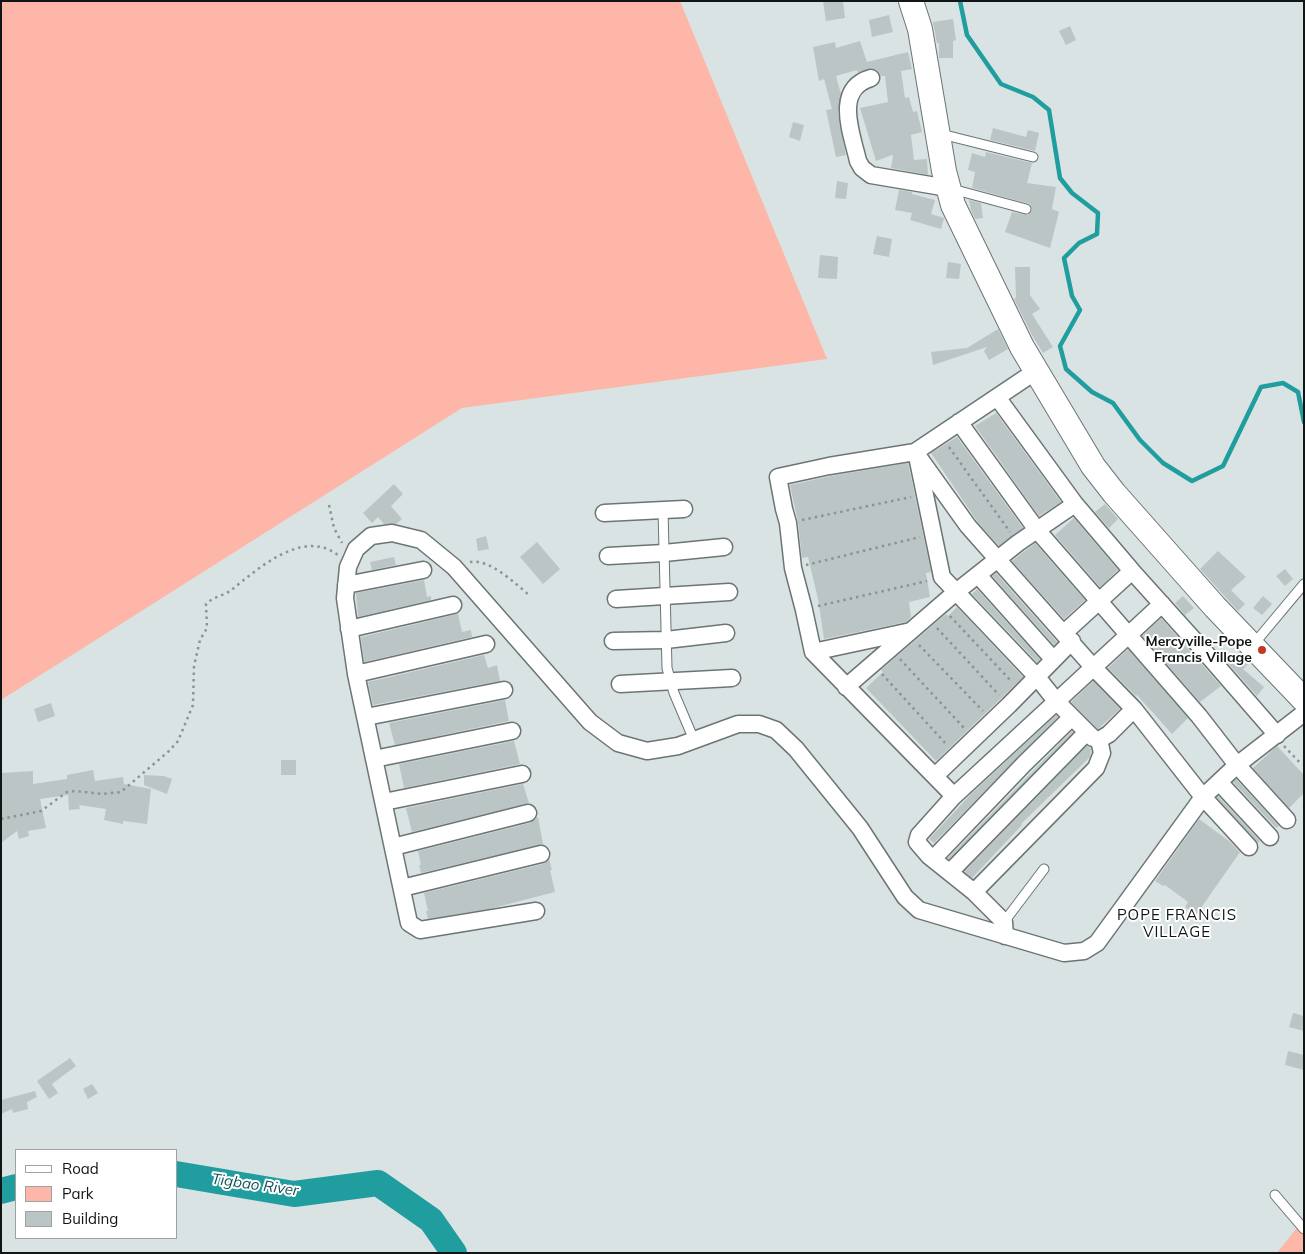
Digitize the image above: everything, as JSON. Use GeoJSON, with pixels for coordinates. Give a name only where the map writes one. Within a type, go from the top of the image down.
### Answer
{"type":"FeatureCollection","features":[{"type":"Feature","properties":{"kind":"street"},"geometry":{"type":"LineString","coordinates":[[911,1],[920,29],[948,188],[953,205],[1022,347],[1093,466],[1114,493],[1215,607],[1304,700]]}},
{"type":"Feature","properties":{"kind":"street"},"geometry":{"type":"LineString","coordinates":[[871,78],[862,80],[856,86],[847,105],[858,161],[862,168],[871,175],[948,188]]}},
{"type":"Feature","properties":{"kind":"street"},"geometry":{"type":"LineString","coordinates":[[954,796],[813,652],[793,568],[788,523],[778,477],[829,466],[916,454],[940,435],[1036,371]]}},
{"type":"Feature","properties":{"kind":"street"},"geometry":{"type":"LineString","coordinates":[[997,397],[1075,504],[1276,736]]}},
{"type":"Feature","properties":{"kind":"street"},"geometry":{"type":"LineString","coordinates":[[960,422],[1036,530],[1199,716],[1237,765],[1287,820]]}},
{"type":"Feature","properties":{"kind":"street"},"geometry":{"type":"LineString","coordinates":[[916,454],[942,577],[1037,677],[1056,701],[1093,736],[1102,753],[1096,768],[974,892]]}},
{"type":"Feature","properties":{"kind":"street"},"geometry":{"type":"LineString","coordinates":[[916,454],[968,526],[1093,667],[1134,710],[1202,797],[1249,847]]}},
{"type":"Feature","properties":{"kind":"street"},"geometry":{"type":"LineString","coordinates":[[846,687],[956,592],[1018,543],[1075,504]]}},
{"type":"Feature","properties":{"kind":"street"},"geometry":{"type":"LineString","coordinates":[[604,512],[684,509]]}},
{"type":"Feature","properties":{"kind":"street"},"geometry":{"type":"LineString","coordinates":[[536,911],[420,930],[409,923],[356,674],[345,598],[350,561],[356,549],[371,536],[392,533],[421,540],[454,567],[590,722],[618,743],[647,751],[678,746],[738,724],[759,724],[776,730],[796,749],[860,828],[905,897],[919,910],[1005,929],[1064,953],[1084,951],[1097,943],[1202,797],[1237,765],[1304,713]]}},
{"type":"Feature","properties":{"kind":"street"},"geometry":{"type":"LineString","coordinates":[[608,556],[724,547]]}},
{"type":"Feature","properties":{"kind":"street"},"geometry":{"type":"LineString","coordinates":[[346,586],[423,570]]}},
{"type":"Feature","properties":{"kind":"street"},"geometry":{"type":"LineString","coordinates":[[934,776],[1009,706],[1053,659],[1068,637],[1099,602],[1132,571]]}},
{"type":"Feature","properties":{"kind":"street"},"geometry":{"type":"LineString","coordinates":[[978,575],[1053,659]]}},
{"type":"Feature","properties":{"kind":"street"},"geometry":{"type":"LineString","coordinates":[[616,599],[729,592]]}},
{"type":"Feature","properties":{"kind":"street"},"geometry":{"type":"LineString","coordinates":[[1005,929],[974,892],[933,859],[918,842],[919,835],[954,796],[1162,604]]}},
{"type":"Feature","properties":{"kind":"street"},"geometry":{"type":"LineString","coordinates":[[349,629],[453,605]]}},
{"type":"Feature","properties":{"kind":"street"},"geometry":{"type":"LineString","coordinates":[[813,652],[911,632]]}},
{"type":"Feature","properties":{"kind":"street"},"geometry":{"type":"LineString","coordinates":[[613,642],[666,640],[726,633]]}},
{"type":"Feature","properties":{"kind":"street"},"geometry":{"type":"LineString","coordinates":[[356,674],[486,644]]}},
{"type":"Feature","properties":{"kind":"street"},"geometry":{"type":"LineString","coordinates":[[620,684],[732,678]]}},
{"type":"Feature","properties":{"kind":"street"},"geometry":{"type":"LineString","coordinates":[[366,717],[504,690]]}},
{"type":"Feature","properties":{"kind":"street"},"geometry":{"type":"LineString","coordinates":[[950,872],[1093,736],[1109,734],[1134,710]]}},
{"type":"Feature","properties":{"kind":"street"},"geometry":{"type":"LineString","coordinates":[[933,859],[1072,717]]}},
{"type":"Feature","properties":{"kind":"street"},"geometry":{"type":"LineString","coordinates":[[374,759],[512,731]]}},
{"type":"Feature","properties":{"kind":"street"},"geometry":{"type":"LineString","coordinates":[[384,802],[522,774]]}},
{"type":"Feature","properties":{"kind":"street"},"geometry":{"type":"LineString","coordinates":[[1219,782],[1270,837]]}},
{"type":"Feature","properties":{"kind":"street"},"geometry":{"type":"LineString","coordinates":[[393,846],[528,813]]}},
{"type":"Feature","properties":{"kind":"street"},"geometry":{"type":"LineString","coordinates":[[402,888],[541,854]]}},
{"type":"Feature","properties":{"kind":"lane"},"geometry":{"type":"LineString","coordinates":[[938,133],[1033,157]]}},
{"type":"Feature","properties":{"kind":"lane"},"geometry":{"type":"LineString","coordinates":[[948,188],[1026,209]]}},
{"type":"Feature","properties":{"kind":"lane"},"geometry":{"type":"LineString","coordinates":[[663,510],[667,668],[674,693],[694,740]]}},
{"type":"Feature","properties":{"kind":"lane"},"geometry":{"type":"LineString","coordinates":[[1252,646],[1304,584]]}},
{"type":"Feature","properties":{"kind":"lane"},"geometry":{"type":"LineString","coordinates":[[1005,929],[1044,869]]}},
{"type":"Feature","properties":{"kind":"lane"},"geometry":{"type":"LineString","coordinates":[[1275,1195],[1304,1229]]}},
{"type":"Feature","properties":{"kind":"path"},"geometry":{"type":"LineString","coordinates":[[940,435],[1018,543]]}},
{"type":"Feature","properties":{"kind":"path"},"geometry":{"type":"LineString","coordinates":[[788,523],[925,494]]}},
{"type":"Feature","properties":{"kind":"path"},"geometry":{"type":"LineString","coordinates":[[329,505],[334,528],[350,561]]}},
{"type":"Feature","properties":{"kind":"path"},"geometry":{"type":"LineString","coordinates":[[793,568],[932,534]]}},
{"type":"Feature","properties":{"kind":"path"},"geometry":{"type":"LineString","coordinates":[[1,819],[40,811],[67,792],[102,794],[121,792],[169,751],[179,738],[193,705],[194,666],[200,640],[207,628],[206,604],[212,598],[228,592],[264,565],[296,548],[310,545],[324,546],[350,561]]}},
{"type":"Feature","properties":{"kind":"path"},"geometry":{"type":"LineString","coordinates":[[454,567],[474,561],[486,565],[506,575],[529,595]]}},
{"type":"Feature","properties":{"kind":"path"},"geometry":{"type":"LineString","coordinates":[[804,610],[942,577]]}},
{"type":"Feature","properties":{"kind":"path"},"geometry":{"type":"LineString","coordinates":[[941,606],[1021,693]]}},
{"type":"Feature","properties":{"kind":"path"},"geometry":{"type":"LineString","coordinates":[[927,617],[1009,706]]}},
{"type":"Feature","properties":{"kind":"path"},"geometry":{"type":"LineString","coordinates":[[911,632],[992,721]]}},
{"type":"Feature","properties":{"kind":"path"},"geometry":{"type":"LineString","coordinates":[[890,650],[974,738]]}},
{"type":"Feature","properties":{"kind":"path"},"geometry":{"type":"LineString","coordinates":[[872,664],[956,755]]}},
{"type":"Feature","properties":{"kind":"path"},"geometry":{"type":"LineString","coordinates":[[1276,736],[1302,765]]}},
{"type":"Feature","properties":{"kind":"green space"},"geometry":{"type":"Polygon","coordinates":[[[1,1],[680,1],[827,359],[462,408],[1,700],[1,1]]]}},
{"type":"Feature","properties":{"kind":"green space"},"geometry":{"type":"Polygon","coordinates":[[[1304,1218],[1304,1253],[1277,1253],[1303,1220],[1304,1218]]]}},
{"type":"Feature","properties":{"kind":"building"},"geometry":{"type":"Polygon","coordinates":[[[823,1],[843,1],[845,18],[826,21],[823,1]]]}},
{"type":"Feature","properties":{"kind":"building"},"geometry":{"type":"Polygon","coordinates":[[[889,15],[893,32],[872,37],[869,20],[889,15]]]}},
{"type":"Feature","properties":{"kind":"building"},"geometry":{"type":"Polygon","coordinates":[[[953,19],[956,40],[953,41],[953,58],[939,58],[939,43],[937,43],[933,22],[953,19]]]}},
{"type":"Feature","properties":{"kind":"building"},"geometry":{"type":"Polygon","coordinates":[[[1070,26],[1076,40],[1066,45],[1059,31],[1070,26]]]}},
{"type":"Feature","properties":{"kind":"building"},"geometry":{"type":"Polygon","coordinates":[[[860,41],[867,62],[908,52],[912,69],[901,71],[905,98],[909,97],[913,112],[917,111],[922,132],[911,135],[914,160],[927,159],[928,175],[891,168],[892,155],[876,161],[860,108],[888,102],[885,76],[881,76],[877,70],[872,68],[858,73],[857,70],[836,76],[841,94],[838,113],[846,155],[836,157],[826,110],[832,109],[824,79],[819,81],[813,47],[835,42],[836,48],[860,41]]]}},
{"type":"Feature","properties":{"kind":"building"},"geometry":{"type":"Polygon","coordinates":[[[793,122],[804,125],[800,141],[789,137],[793,122]]]}},
{"type":"Feature","properties":{"kind":"building"},"geometry":{"type":"Polygon","coordinates":[[[993,128],[1026,137],[1028,130],[1039,133],[1035,151],[990,140],[993,128]]]}},
{"type":"Feature","properties":{"kind":"building"},"geometry":{"type":"Polygon","coordinates":[[[986,152],[1032,163],[1027,183],[1056,187],[1052,209],[1059,212],[1050,248],[1005,232],[1012,212],[1028,215],[1032,210],[1030,204],[972,188],[975,172],[968,170],[972,153],[985,157],[986,152]]]}},
{"type":"Feature","properties":{"kind":"building"},"geometry":{"type":"Polygon","coordinates":[[[837,181],[848,183],[846,199],[835,198],[837,181]]]}},
{"type":"Feature","properties":{"kind":"building"},"geometry":{"type":"Polygon","coordinates":[[[899,190],[912,192],[912,194],[935,200],[931,214],[944,218],[941,229],[910,220],[912,213],[895,210],[899,190]]]}},
{"type":"Feature","properties":{"kind":"building"},"geometry":{"type":"Polygon","coordinates":[[[969,200],[981,203],[983,218],[975,219],[969,200]]]}},
{"type":"Feature","properties":{"kind":"building"},"geometry":{"type":"Polygon","coordinates":[[[877,236],[892,239],[889,257],[873,254],[877,236]]]}},
{"type":"Feature","properties":{"kind":"building"},"geometry":{"type":"Polygon","coordinates":[[[820,255],[838,257],[837,279],[818,278],[820,255]]]}},
{"type":"Feature","properties":{"kind":"building"},"geometry":{"type":"Polygon","coordinates":[[[948,262],[961,264],[959,279],[946,278],[948,262]]]}},
{"type":"Feature","properties":{"kind":"building"},"geometry":{"type":"Polygon","coordinates":[[[1015,267],[1030,267],[1030,295],[1040,309],[1032,314],[1053,347],[1043,353],[1014,299],[1016,298],[1015,267]]]}},
{"type":"Feature","properties":{"kind":"building"},"geometry":{"type":"Polygon","coordinates":[[[998,329],[1008,349],[989,360],[984,351],[987,347],[933,365],[931,352],[967,348],[998,329]]]}},
{"type":"Feature","properties":{"kind":"building"},"geometry":{"type":"Polygon","coordinates":[[[996,413],[1061,502],[1039,516],[975,426],[996,413]]]}},
{"type":"Feature","properties":{"kind":"building"},"geometry":{"type":"Polygon","coordinates":[[[957,437],[1023,528],[999,546],[979,524],[931,453],[957,437]]]}},
{"type":"Feature","properties":{"kind":"building"},"geometry":{"type":"Polygon","coordinates":[[[908,463],[931,572],[926,573],[930,597],[909,602],[911,617],[906,622],[824,639],[818,599],[808,557],[802,558],[798,522],[790,485],[908,463]]]}},
{"type":"Feature","properties":{"kind":"building"},"geometry":{"type":"Polygon","coordinates":[[[394,484],[403,494],[391,506],[402,519],[396,524],[384,524],[378,517],[372,523],[363,513],[394,484]]]}},
{"type":"Feature","properties":{"kind":"building"},"geometry":{"type":"Polygon","coordinates":[[[1105,504],[1118,519],[1109,528],[1095,512],[1105,504]]]}},
{"type":"Feature","properties":{"kind":"building"},"geometry":{"type":"Polygon","coordinates":[[[1074,518],[1118,570],[1100,587],[1055,535],[1074,518]]]}},
{"type":"Feature","properties":{"kind":"building"},"geometry":{"type":"Polygon","coordinates":[[[486,536],[489,549],[478,551],[476,539],[486,536]]]}},
{"type":"Feature","properties":{"kind":"building"},"geometry":{"type":"Polygon","coordinates":[[[537,542],[560,569],[543,584],[520,557],[537,542]]]}},
{"type":"Feature","properties":{"kind":"building"},"geometry":{"type":"Polygon","coordinates":[[[1035,543],[1085,600],[1064,619],[1012,561],[1035,543]]]}},
{"type":"Feature","properties":{"kind":"building"},"geometry":{"type":"Polygon","coordinates":[[[1218,551],[1246,577],[1231,590],[1245,604],[1238,611],[1200,569],[1218,551]]]}},
{"type":"Feature","properties":{"kind":"building"},"geometry":{"type":"Polygon","coordinates":[[[394,557],[396,565],[372,570],[370,562],[394,557]]]}},
{"type":"Feature","properties":{"kind":"building"},"geometry":{"type":"Polygon","coordinates":[[[1285,569],[1293,579],[1285,586],[1276,576],[1285,569]]]}},
{"type":"Feature","properties":{"kind":"building"},"geometry":{"type":"Polygon","coordinates":[[[996,573],[1057,642],[1054,645],[992,576],[996,573]]]}},
{"type":"Feature","properties":{"kind":"building"},"geometry":{"type":"Polygon","coordinates":[[[424,580],[427,597],[431,596],[431,600],[358,617],[356,593],[424,580]]]}},
{"type":"Feature","properties":{"kind":"building"},"geometry":{"type":"Polygon","coordinates":[[[977,589],[1040,659],[1037,662],[972,594],[977,589]]]}},
{"type":"Feature","properties":{"kind":"building"},"geometry":{"type":"Polygon","coordinates":[[[1183,596],[1194,608],[1185,615],[1175,603],[1183,596]]]}},
{"type":"Feature","properties":{"kind":"building"},"geometry":{"type":"Polygon","coordinates":[[[1263,596],[1272,604],[1262,615],[1253,608],[1263,596]]]}},
{"type":"Feature","properties":{"kind":"building"},"geometry":{"type":"Polygon","coordinates":[[[957,607],[1023,677],[936,761],[866,688],[883,672],[881,670],[946,614],[948,616],[957,607]]]}},
{"type":"Feature","properties":{"kind":"building"},"geometry":{"type":"Polygon","coordinates":[[[458,614],[462,632],[471,630],[472,637],[364,662],[361,637],[458,614]]]}},
{"type":"Feature","properties":{"kind":"building"},"geometry":{"type":"Polygon","coordinates":[[[1161,618],[1221,686],[1200,702],[1142,636],[1161,618]]]}},
{"type":"Feature","properties":{"kind":"building"},"geometry":{"type":"Polygon","coordinates":[[[1128,649],[1188,718],[1172,734],[1137,695],[1108,668],[1128,649]]]}},
{"type":"Feature","properties":{"kind":"building"},"geometry":{"type":"Polygon","coordinates":[[[1239,652],[1249,663],[1243,669],[1264,687],[1257,696],[1228,663],[1239,652]]]}},
{"type":"Feature","properties":{"kind":"building"},"geometry":{"type":"Polygon","coordinates":[[[484,655],[488,668],[497,665],[500,681],[373,705],[368,682],[484,655]]]}},
{"type":"Feature","properties":{"kind":"building"},"geometry":{"type":"Polygon","coordinates":[[[1093,681],[1120,709],[1098,729],[1071,702],[1093,681]]]}},
{"type":"Feature","properties":{"kind":"building"},"geometry":{"type":"Polygon","coordinates":[[[505,700],[509,721],[395,745],[389,723],[505,700]]]}},
{"type":"Feature","properties":{"kind":"building"},"geometry":{"type":"Polygon","coordinates":[[[51,703],[55,716],[38,722],[34,709],[51,703]]]}},
{"type":"Feature","properties":{"kind":"building"},"geometry":{"type":"Polygon","coordinates":[[[1056,715],[1058,717],[934,843],[929,839],[971,794],[1056,715]]]}},
{"type":"Feature","properties":{"kind":"building"},"geometry":{"type":"Polygon","coordinates":[[[1073,732],[949,859],[948,858],[1073,732]]]}},
{"type":"Feature","properties":{"kind":"building"},"geometry":{"type":"Polygon","coordinates":[[[514,741],[520,764],[404,788],[399,764],[514,741]]]}},
{"type":"Feature","properties":{"kind":"building"},"geometry":{"type":"Polygon","coordinates":[[[1087,746],[1091,749],[1090,757],[1021,824],[972,878],[964,872],[1087,746]]]}},
{"type":"Feature","properties":{"kind":"building"},"geometry":{"type":"Polygon","coordinates":[[[1277,746],[1304,775],[1304,793],[1289,808],[1253,768],[1277,746]]]}},
{"type":"Feature","properties":{"kind":"building"},"geometry":{"type":"Polygon","coordinates":[[[281,760],[296,760],[296,775],[281,775],[281,760]]]}},
{"type":"Feature","properties":{"kind":"building"},"geometry":{"type":"Polygon","coordinates":[[[93,770],[95,781],[123,777],[124,784],[151,789],[147,824],[123,821],[123,824],[104,820],[106,809],[79,805],[80,809],[69,810],[68,795],[40,799],[46,828],[28,831],[29,836],[19,839],[17,831],[1,843],[1,773],[33,771],[33,784],[67,779],[67,775],[93,770]]]}},
{"type":"Feature","properties":{"kind":"building"},"geometry":{"type":"Polygon","coordinates":[[[144,775],[164,776],[172,779],[167,794],[144,785],[144,775]]]}},
{"type":"Feature","properties":{"kind":"building"},"geometry":{"type":"Polygon","coordinates":[[[1236,779],[1279,826],[1276,828],[1233,782],[1236,779]]]}},
{"type":"Feature","properties":{"kind":"building"},"geometry":{"type":"Polygon","coordinates":[[[523,784],[529,803],[412,832],[406,808],[523,784]]]}},
{"type":"Feature","properties":{"kind":"building"},"geometry":{"type":"Polygon","coordinates":[[[1218,796],[1260,841],[1258,843],[1217,798],[1218,796]]]}},
{"type":"Feature","properties":{"kind":"building"},"geometry":{"type":"Polygon","coordinates":[[[538,817],[543,844],[421,873],[418,851],[530,823],[538,817]]]}},
{"type":"Feature","properties":{"kind":"building"},"geometry":{"type":"Polygon","coordinates":[[[1199,819],[1229,841],[1240,852],[1196,915],[1185,907],[1188,902],[1165,885],[1163,886],[1155,881],[1199,819]]]}},
{"type":"Feature","properties":{"kind":"building"},"geometry":{"type":"Polygon","coordinates":[[[549,859],[555,892],[489,909],[428,919],[424,893],[543,864],[549,859]]]}},
{"type":"Feature","properties":{"kind":"building"},"geometry":{"type":"Polygon","coordinates":[[[1293,1013],[1304,1016],[1304,1031],[1289,1027],[1293,1013]]]}},
{"type":"Feature","properties":{"kind":"building"},"geometry":{"type":"Polygon","coordinates":[[[1288,1051],[1304,1055],[1304,1070],[1285,1065],[1288,1051]]]}},
{"type":"Feature","properties":{"kind":"building"},"geometry":{"type":"Polygon","coordinates":[[[70,1058],[76,1066],[52,1084],[58,1093],[49,1099],[37,1081],[70,1058]]]}},
{"type":"Feature","properties":{"kind":"building"},"geometry":{"type":"Polygon","coordinates":[[[92,1084],[98,1093],[88,1099],[83,1089],[92,1084]]]}},
{"type":"Feature","properties":{"kind":"building"},"geometry":{"type":"Polygon","coordinates":[[[35,1091],[37,1097],[27,1102],[28,1109],[13,1113],[12,1109],[1,1114],[1,1100],[35,1091]]]}},
{"type":"Feature","properties":{"kind":"waterway"},"geometry":{"type":"LineString","coordinates":[[960,1],[967,35],[1001,84],[1033,97],[1049,110],[1060,178],[1072,193],[1098,213],[1097,234],[1079,243],[1064,258],[1072,296],[1080,310],[1060,346],[1066,369],[1092,392],[1113,403],[1140,440],[1163,463],[1192,481],[1223,466],[1261,387],[1283,383],[1298,392],[1304,422]]}},
{"type":"Feature","properties":{"kind":"waterway","name":"Tigbao River"},"geometry":{"type":"LineString","coordinates":[[178,1174],[294,1194],[378,1183],[431,1220],[454,1253]]}},
{"type":"Feature","properties":{"kind":"waterway","name":"Tigbao River"},"geometry":{"type":"LineString","coordinates":[[1,1191],[15,1187]]}},
{"type":"Feature","properties":{"kind":"place","name":"Mercyville-Pope Francis Village"},"geometry":{"type":"Point","coordinates":[1262,650]}},
{"type":"Feature","properties":{"kind":"district","name":"POPE FRANCIS VILLAGE"},"geometry":{"type":"Point","coordinates":[1177,924]}}]}
